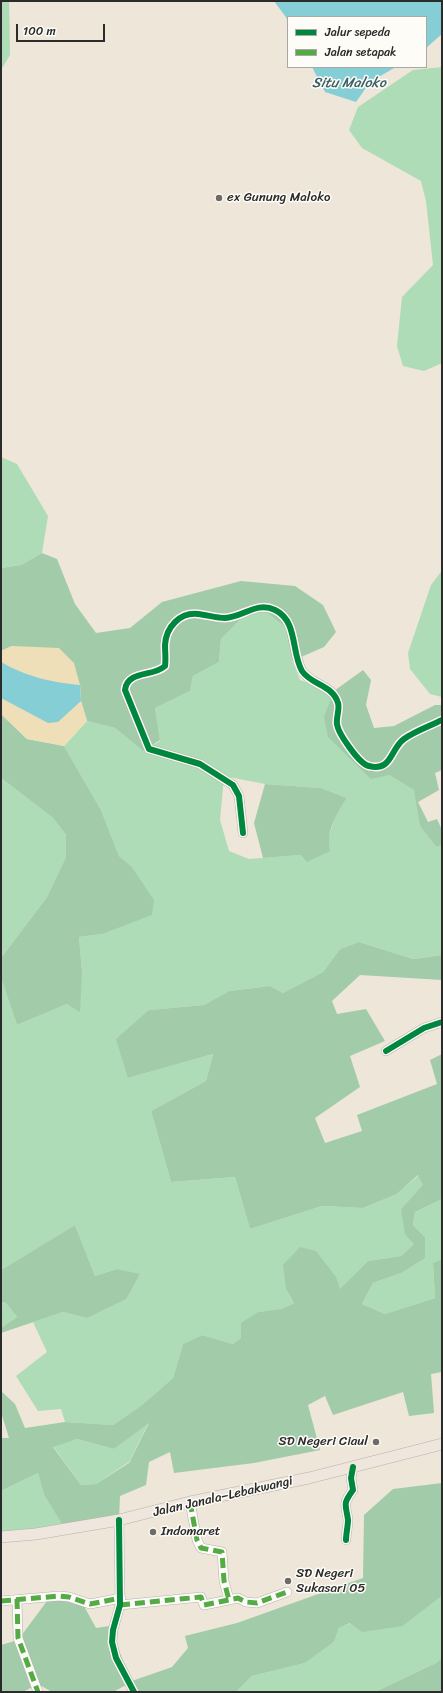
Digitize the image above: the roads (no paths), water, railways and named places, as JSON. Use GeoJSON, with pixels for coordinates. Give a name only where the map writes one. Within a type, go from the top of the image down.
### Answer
{"type":"FeatureCollection","features":[{"type":"Feature","properties":{"kind":"main road","name":"Jalan Janala–Lebakwangi"},"geometry":{"type":"LineString","coordinates":[[1,1537],[36,1534],[119,1520],[190,1502],[309,1478],[442,1444]]}},
{"type":"Feature","properties":{"kind":"street"},"geometry":{"type":"LineString","coordinates":[[243,833],[239,796],[234,785],[200,764],[149,749],[125,690],[125,685],[130,679],[159,670],[165,666],[165,644],[168,632],[172,624],[181,616],[194,614],[226,618],[257,607],[265,607],[280,612],[292,631],[302,671],[333,693],[338,703],[337,723],[339,732],[360,760],[370,766],[382,766],[387,763],[404,738],[442,720]]}},
{"type":"Feature","properties":{"kind":"street"},"geometry":{"type":"LineString","coordinates":[[386,1051],[424,1028],[442,1022]]}},
{"type":"Feature","properties":{"kind":"street"},"geometry":{"type":"LineString","coordinates":[[346,1540],[348,1520],[344,1508],[347,1498],[353,1490],[353,1467]]}},
{"type":"Feature","properties":{"kind":"street"},"geometry":{"type":"LineString","coordinates":[[190,1502],[197,1540],[201,1548],[222,1552],[224,1581],[229,1600]]}},
{"type":"Feature","properties":{"kind":"street"},"geometry":{"type":"LineString","coordinates":[[119,1520],[121,1601],[113,1630],[112,1642],[116,1658],[134,1692]]}},
{"type":"Feature","properties":{"kind":"street"},"geometry":{"type":"LineString","coordinates":[[1,1601],[59,1596],[69,1597],[90,1604],[201,1597],[204,1605],[238,1598],[246,1602],[257,1603],[287,1592]]}},
{"type":"Feature","properties":{"kind":"street"},"geometry":{"type":"LineString","coordinates":[[17,1599],[18,1638],[38,1692]]}},
{"type":"Feature","properties":{"kind":"water"},"geometry":{"type":"Polygon","coordinates":[[[274,1],[442,1],[442,34],[427,47],[427,16],[287,16],[287,19],[274,1]]]}},
{"type":"Feature","properties":{"kind":"water","name":"Situ Maloko"},"geometry":{"type":"Polygon","coordinates":[[[313,68],[394,68],[370,82],[356,102],[325,92],[313,68]]]}},
{"type":"Feature","properties":{"kind":"water"},"geometry":{"type":"Polygon","coordinates":[[[1,662],[20,672],[39,678],[80,685],[81,701],[58,722],[48,723],[1,698],[1,662]]]}},
{"type":"Feature","properties":{"kind":"place","name":"ex Gunung Maloko"},"geometry":{"type":"Point","coordinates":[219,198]}},
{"type":"Feature","properties":{"kind":"place","name":"SD Negeri Ciaul"},"geometry":{"type":"Point","coordinates":[376,1442]}},
{"type":"Feature","properties":{"kind":"place","name":"Indomaret"},"geometry":{"type":"Point","coordinates":[153,1532]}},
{"type":"Feature","properties":{"kind":"place","name":"SD Negeri Sukasari 05"},"geometry":{"type":"Point","coordinates":[288,1581]}}]}
